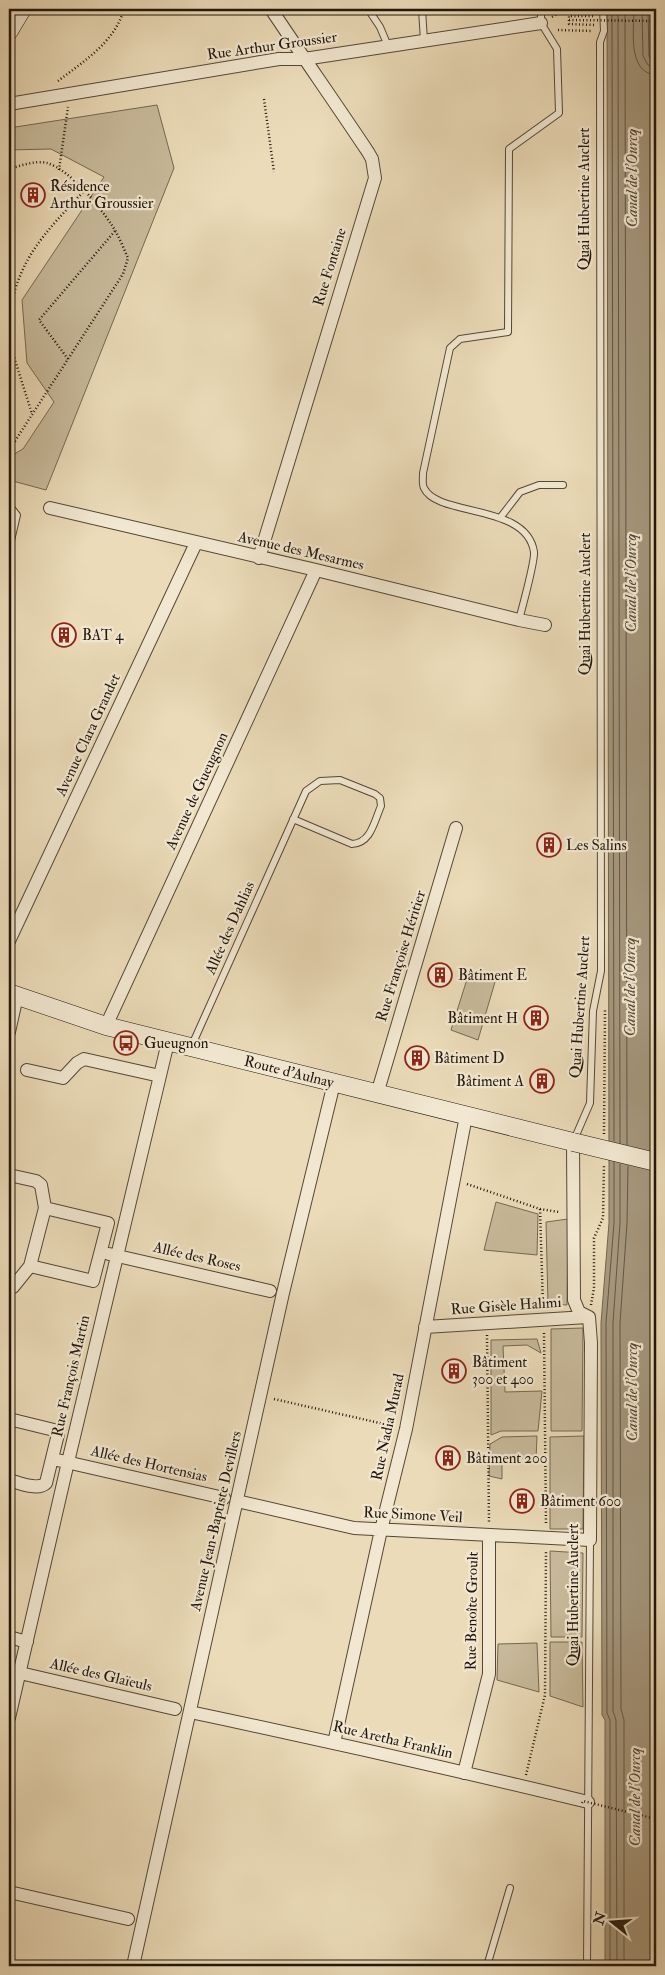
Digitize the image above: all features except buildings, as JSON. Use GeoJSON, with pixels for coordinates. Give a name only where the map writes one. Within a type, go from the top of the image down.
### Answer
{"type":"FeatureCollection","features":[{"type":"Feature","properties":{"kind":"street"},"geometry":{"type":"LineString","coordinates":[[9,31],[22,9]]}},
{"type":"Feature","properties":{"kind":"street","name":"Rue Fontaine"},"geometry":{"type":"LineString","coordinates":[[259,558],[375,178],[372,159],[368,152],[272,9]]}},
{"type":"Feature","properties":{"kind":"street","name":"Rue Arthur Groussier"},"geometry":{"type":"LineString","coordinates":[[9,104],[279,59],[304,59],[424,40],[542,26]]}},
{"type":"Feature","properties":{"kind":"street","name":"Avenue des Mesarmes"},"geometry":{"type":"LineString","coordinates":[[50,508],[545,625]]}},
{"type":"Feature","properties":{"kind":"street","name":"Avenue Clara Grandet"},"geometry":{"type":"LineString","coordinates":[[9,941],[196,543]]}},
{"type":"Feature","properties":{"kind":"street","name":"Avenue de Gueugnon"},"geometry":{"type":"LineString","coordinates":[[106,1026],[316,570]]}},
{"type":"Feature","properties":{"kind":"street","name":"Rue Françoise Héritier"},"geometry":{"type":"LineString","coordinates":[[377,1094],[456,828]]}},
{"type":"Feature","properties":{"kind":"street"},"geometry":{"type":"LineString","coordinates":[[9,1032],[13,995]]}},
{"type":"Feature","properties":{"kind":"street","name":"Route d'Aulnay"},"geometry":{"type":"LineString","coordinates":[[13,995],[106,1026],[656,1162]]}},
{"type":"Feature","properties":{"kind":"street","name":"Rue François Martin"},"geometry":{"type":"LineString","coordinates":[[9,1718],[168,1042]]}},
{"type":"Feature","properties":{"kind":"street"},"geometry":{"type":"LineString","coordinates":[[27,1070],[63,1078],[77,1063],[84,1059],[160,1076]]}},
{"type":"Feature","properties":{"kind":"street","name":"Avenue Jean-Baptiste Devillers"},"geometry":{"type":"LineString","coordinates":[[133,1966],[283,1293],[334,1083]]}},
{"type":"Feature","properties":{"kind":"street","name":"Rue Nadia Murad"},"geometry":{"type":"LineString","coordinates":[[334,1742],[381,1530],[406,1429],[466,1116]]}},
{"type":"Feature","properties":{"kind":"street","name":"Quai Hubertine Auclert"},"geometry":{"type":"LineString","coordinates":[[572,1142],[574,1300],[579,1312],[589,1317],[591,1343],[590,1540]]}},
{"type":"Feature","properties":{"kind":"street"},"geometry":{"type":"LineString","coordinates":[[9,1175],[36,1181],[41,1185],[45,1208],[30,1266],[13,1287],[9,1288]]}},
{"type":"Feature","properties":{"kind":"street"},"geometry":{"type":"LineString","coordinates":[[30,1266],[93,1281],[101,1252],[108,1223],[45,1208]]}},
{"type":"Feature","properties":{"kind":"street","name":"Allée des Roses"},"geometry":{"type":"LineString","coordinates":[[101,1252],[270,1291]]}},
{"type":"Feature","properties":{"kind":"street","name":"Rue Gisèle Halimi"},"geometry":{"type":"LineString","coordinates":[[425,1328],[589,1317]]}},
{"type":"Feature","properties":{"kind":"street"},"geometry":{"type":"LineString","coordinates":[[9,1420],[54,1430],[58,1434],[53,1459],[43,1487],[9,1480]]}},
{"type":"Feature","properties":{"kind":"street","name":"Allée des Hortensias"},"geometry":{"type":"LineString","coordinates":[[53,1459],[224,1498]]}},
{"type":"Feature","properties":{"kind":"street","name":"Rue Simone Veil"},"geometry":{"type":"LineString","coordinates":[[237,1501],[354,1528],[590,1540]]}},
{"type":"Feature","properties":{"kind":"street","name":"Rue Benoîte Groult"},"geometry":{"type":"LineString","coordinates":[[464,1773],[489,1674],[489,1536]]}},
{"type":"Feature","properties":{"kind":"street"},"geometry":{"type":"LineString","coordinates":[[9,1637],[27,1642]]}},
{"type":"Feature","properties":{"kind":"street","name":"Allée des Glaïeuls"},"geometry":{"type":"LineString","coordinates":[[20,1673],[175,1709]]}},
{"type":"Feature","properties":{"kind":"street","name":"Rue Aretha Franklin"},"geometry":{"type":"LineString","coordinates":[[190,1712],[334,1742],[585,1803]]}},
{"type":"Feature","properties":{"kind":"street"},"geometry":{"type":"LineString","coordinates":[[9,1892],[128,1919]]}},
{"type":"Feature","properties":{"kind":"lane"},"geometry":{"type":"LineString","coordinates":[[368,9],[380,27],[388,46]]}},
{"type":"Feature","properties":{"kind":"lane"},"geometry":{"type":"LineString","coordinates":[[422,9],[424,40]]}},
{"type":"Feature","properties":{"kind":"lane"},"geometry":{"type":"LineString","coordinates":[[519,620],[534,553],[526,533],[500,518],[432,499],[423,488],[423,473],[450,348],[460,339],[508,332],[509,149],[559,113],[557,49],[542,26],[541,9]]}},
{"type":"Feature","properties":{"kind":"lane","name":"Quai Hubertine Auclert"},"geometry":{"type":"LineString","coordinates":[[572,1142],[590,1103],[593,1012],[602,971],[600,42],[604,28],[604,12]]}},
{"type":"Feature","properties":{"kind":"lane"},"geometry":{"type":"LineString","coordinates":[[500,518],[520,492],[539,485],[564,485]]}},
{"type":"Feature","properties":{"kind":"lane"},"geometry":{"type":"LineString","coordinates":[[9,505],[17,514],[9,549]]}},
{"type":"Feature","properties":{"kind":"lane","name":"Allée des Dahlias"},"geometry":{"type":"LineString","coordinates":[[191,1048],[293,819],[306,791],[311,785],[328,779],[340,780],[375,794],[381,806],[368,838],[358,844],[352,844],[293,819]]}},
{"type":"Feature","properties":{"kind":"lane","name":"Quai Hubertine Auclert"},"geometry":{"type":"LineString","coordinates":[[587,1966],[585,1803],[590,1540]]}},
{"type":"Feature","properties":{"kind":"lane"},"geometry":{"type":"LineString","coordinates":[[487,1966],[510,1888]]}},
{"type":"Feature","properties":{"kind":"path"},"geometry":{"type":"LineString","coordinates":[[35,99],[103,45],[120,23],[124,9]]}},
{"type":"Feature","properties":{"kind":"path"},"geometry":{"type":"LineString","coordinates":[[542,26],[564,10],[604,12]]}},
{"type":"Feature","properties":{"kind":"path"},"geometry":{"type":"LineString","coordinates":[[569,20],[569,16],[604,12]]}},
{"type":"Feature","properties":{"kind":"path"},"geometry":{"type":"LineString","coordinates":[[569,20],[569,24],[604,28]]}},
{"type":"Feature","properties":{"kind":"path"},"geometry":{"type":"LineString","coordinates":[[569,20],[656,21]]}},
{"type":"Feature","properties":{"kind":"path"},"geometry":{"type":"LineString","coordinates":[[542,26],[604,28]]}},
{"type":"Feature","properties":{"kind":"path"},"geometry":{"type":"LineString","coordinates":[[59,170],[70,94]]}},
{"type":"Feature","properties":{"kind":"path"},"geometry":{"type":"LineString","coordinates":[[264,99],[274,172]]}},
{"type":"Feature","properties":{"kind":"path"},"geometry":{"type":"LineString","coordinates":[[9,169],[30,164],[46,163],[66,174],[84,191],[112,225],[128,258],[123,274],[15,441],[9,443]]}},
{"type":"Feature","properties":{"kind":"path"},"geometry":{"type":"LineString","coordinates":[[9,317],[12,295],[28,255],[47,231],[84,191]]}},
{"type":"Feature","properties":{"kind":"path"},"geometry":{"type":"LineString","coordinates":[[68,359],[39,320],[115,231]]}},
{"type":"Feature","properties":{"kind":"path"},"geometry":{"type":"LineString","coordinates":[[9,341],[32,414]]}},
{"type":"Feature","properties":{"kind":"path"},"geometry":{"type":"LineString","coordinates":[[454,1180],[540,1209],[573,1214]]}},
{"type":"Feature","properties":{"kind":"path"},"geometry":{"type":"LineString","coordinates":[[523,1787],[545,1695],[544,1319],[540,1209]]}},
{"type":"Feature","properties":{"kind":"path"},"geometry":{"type":"LineString","coordinates":[[486,1323],[489,1536]]}},
{"type":"Feature","properties":{"kind":"path"},"geometry":{"type":"LineString","coordinates":[[260,1396],[406,1429]]}},
{"type":"Feature","properties":{"kind":"path"},"geometry":{"type":"LineString","coordinates":[[585,1803],[583,1801],[656,1819]]}},
{"type":"Feature","properties":{"kind":"shaded area"},"geometry":{"type":"Polygon","coordinates":[[[653,9],[656,9],[656,145],[653,22],[653,9]]]}},
{"type":"Feature","properties":{"kind":"shaded area"},"geometry":{"type":"Polygon","coordinates":[[[157,105],[174,168],[46,490],[9,480],[9,457],[23,449],[54,402],[27,363],[22,300],[104,177],[51,149],[9,150],[9,128],[157,105]]]}},
{"type":"Feature","properties":{"kind":"shaded area"},"geometry":{"type":"Polygon","coordinates":[[[468,976],[495,982],[478,1040],[451,1030],[468,976]]]}},
{"type":"Feature","properties":{"kind":"shaded area"},"geometry":{"type":"Polygon","coordinates":[[[496,1202],[538,1214],[537,1255],[484,1250],[496,1202]]]}},
{"type":"Feature","properties":{"kind":"shaded area"},"geometry":{"type":"Polygon","coordinates":[[[568,1219],[567,1305],[548,1304],[546,1222],[568,1219]]]}},
{"type":"Feature","properties":{"kind":"shaded area"},"geometry":{"type":"Polygon","coordinates":[[[583,1328],[582,1431],[551,1431],[551,1329],[583,1328]]]}},
{"type":"Feature","properties":{"kind":"shaded area"},"geometry":{"type":"Polygon","coordinates":[[[537,1339],[541,1353],[527,1345],[503,1346],[505,1392],[542,1391],[538,1431],[501,1431],[491,1435],[491,1340],[537,1339]]]}},
{"type":"Feature","properties":{"kind":"shaded area"},"geometry":{"type":"Polygon","coordinates":[[[537,1436],[536,1459],[502,1457],[502,1479],[489,1476],[490,1444],[502,1437],[537,1436]]]}},
{"type":"Feature","properties":{"kind":"shaded area"},"geometry":{"type":"Polygon","coordinates":[[[584,1436],[583,1529],[550,1529],[550,1437],[584,1436]]]}},
{"type":"Feature","properties":{"kind":"shaded area"},"geometry":{"type":"Polygon","coordinates":[[[550,1551],[583,1553],[582,1637],[551,1637],[550,1551]]]}},
{"type":"Feature","properties":{"kind":"shaded area"},"geometry":{"type":"Polygon","coordinates":[[[550,1642],[582,1642],[583,1707],[550,1696],[550,1642]]]}},
{"type":"Feature","properties":{"kind":"shaded area"},"geometry":{"type":"Polygon","coordinates":[[[537,1643],[539,1692],[497,1680],[498,1644],[537,1643]]]}},
{"type":"Feature","properties":{"kind":"water","name":"Canal de l'Ourcq"},"geometry":{"type":"Polygon","coordinates":[[[607,9],[653,9],[656,145],[656,1966],[605,1966],[605,1720],[602,1715],[601,1323],[609,1223],[607,9]]]}},
{"type":"Feature","properties":{"kind":"place","name":"Résidence Arthur Groussier"},"geometry":{"type":"Point","coordinates":[33,195]}},
{"type":"Feature","properties":{"kind":"place","name":"BAT 4"},"geometry":{"type":"Point","coordinates":[64,635]}},
{"type":"Feature","properties":{"kind":"place","name":"Les Salins"},"geometry":{"type":"Point","coordinates":[549,845]}},
{"type":"Feature","properties":{"kind":"place","name":"Bâtiment E"},"geometry":{"type":"Point","coordinates":[440,975]}},
{"type":"Feature","properties":{"kind":"place","name":"Bâtiment H"},"geometry":{"type":"Point","coordinates":[536,1018]}},
{"type":"Feature","properties":{"kind":"place","name":"Gueugnon"},"geometry":{"type":"Point","coordinates":[126,1043]}},
{"type":"Feature","properties":{"kind":"place","name":"Bâtiment D"},"geometry":{"type":"Point","coordinates":[417,1058]}},
{"type":"Feature","properties":{"kind":"place","name":"Bâtiment A"},"geometry":{"type":"Point","coordinates":[542,1081]}},
{"type":"Feature","properties":{"kind":"place","name":"Bâtiment 300 et 400"},"geometry":{"type":"Point","coordinates":[454,1371]}},
{"type":"Feature","properties":{"kind":"place","name":"Bâtiment 200"},"geometry":{"type":"Point","coordinates":[448,1458]}},
{"type":"Feature","properties":{"kind":"place","name":"Bâtiment 600"},"geometry":{"type":"Point","coordinates":[522,1501]}}]}
